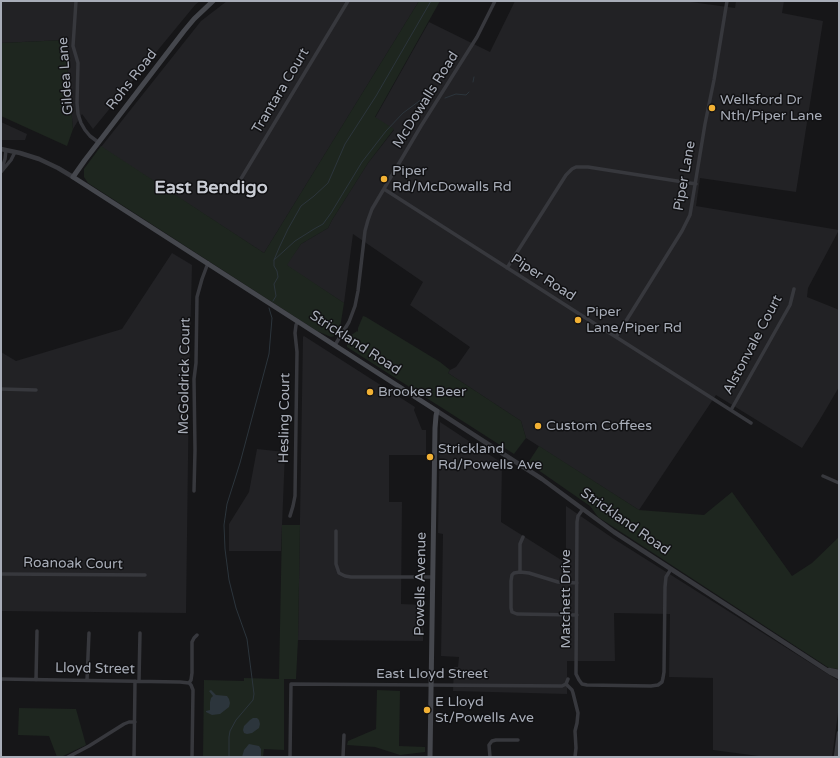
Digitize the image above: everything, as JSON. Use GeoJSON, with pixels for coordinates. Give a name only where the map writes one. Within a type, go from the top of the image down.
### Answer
{"type":"FeatureCollection","features":[{"type":"Feature","properties":{"kind":"main road","name":"Rohs Road"},"geometry":{"type":"LineString","coordinates":[[73,176],[184,31],[213,1]]}},
{"type":"Feature","properties":{"kind":"main road","name":"Strickland Road"},"geometry":{"type":"LineString","coordinates":[[73,176],[437,411]]}},
{"type":"Feature","properties":{"kind":"main road","name":"Powells Avenue"},"geometry":{"type":"LineString","coordinates":[[430,757],[435,428],[437,411]]}},
{"type":"Feature","properties":{"kind":"street","name":"Gildea Lane"},"geometry":{"type":"LineString","coordinates":[[76,1],[73,46],[78,63],[78,114],[85,130],[98,142]]}},
{"type":"Feature","properties":{"kind":"street","name":"Trantara Court"},"geometry":{"type":"LineString","coordinates":[[233,192],[348,1]]}},
{"type":"Feature","properties":{"kind":"street","name":"McDowalls Road"},"geometry":{"type":"LineString","coordinates":[[335,345],[349,322],[355,306],[360,279],[365,231],[374,204],[421,126],[474,43],[495,1]]}},
{"type":"Feature","properties":{"kind":"street","name":"Piper Lane"},"geometry":{"type":"LineString","coordinates":[[616,336],[685,226],[690,215],[727,1]]}},
{"type":"Feature","properties":{"kind":"street"},"geometry":{"type":"LineString","coordinates":[[1,172],[5,159],[3,150]]}},
{"type":"Feature","properties":{"kind":"street","name":"Strickland Road"},"geometry":{"type":"LineString","coordinates":[[3,150],[43,161],[73,176]]}},
{"type":"Feature","properties":{"kind":"street"},"geometry":{"type":"LineString","coordinates":[[1,172],[11,160],[14,152]]}},
{"type":"Feature","properties":{"kind":"street"},"geometry":{"type":"LineString","coordinates":[[507,268],[566,175],[576,167],[588,167],[696,184]]}},
{"type":"Feature","properties":{"kind":"street","name":"Piper Road"},"geometry":{"type":"LineString","coordinates":[[384,189],[751,423]]}},
{"type":"Feature","properties":{"kind":"street","name":"McGoldrick Court"},"geometry":{"type":"LineString","coordinates":[[194,491],[194,379],[196,363],[198,297],[202,279],[208,263]]}},
{"type":"Feature","properties":{"kind":"street","name":"Alstonvale Court"},"geometry":{"type":"LineString","coordinates":[[731,410],[790,305],[794,289]]}},
{"type":"Feature","properties":{"kind":"street","name":"Hesling Court"},"geometry":{"type":"LineString","coordinates":[[290,516],[295,496],[297,352],[295,328],[298,321]]}},
{"type":"Feature","properties":{"kind":"street"},"geometry":{"type":"LineString","coordinates":[[1,389],[36,390]]}},
{"type":"Feature","properties":{"kind":"street","name":"Strickland Road"},"geometry":{"type":"LineString","coordinates":[[437,411],[542,479],[606,527],[839,677]]}},
{"type":"Feature","properties":{"kind":"street"},"geometry":{"type":"LineString","coordinates":[[823,476],[839,483]]}},
{"type":"Feature","properties":{"kind":"street","name":"Matchett Drive"},"geometry":{"type":"LineString","coordinates":[[583,509],[578,516],[577,522],[576,676],[580,682],[587,685],[651,686],[660,684],[664,678],[665,587],[667,574],[671,569]]}},
{"type":"Feature","properties":{"kind":"street"},"geometry":{"type":"LineString","coordinates":[[336,531],[336,564],[340,573],[345,576],[433,578]]}},
{"type":"Feature","properties":{"kind":"street"},"geometry":{"type":"LineString","coordinates":[[520,572],[520,544],[523,538]]}},
{"type":"Feature","properties":{"kind":"street"},"geometry":{"type":"LineString","coordinates":[[577,583],[558,582],[520,572],[514,573],[512,577],[511,608],[512,612],[517,614],[577,615]]}},
{"type":"Feature","properties":{"kind":"street","name":"Roanoak Court"},"geometry":{"type":"LineString","coordinates":[[1,574],[145,575]]}},
{"type":"Feature","properties":{"kind":"street"},"geometry":{"type":"LineString","coordinates":[[36,680],[37,631]]}},
{"type":"Feature","properties":{"kind":"street"},"geometry":{"type":"LineString","coordinates":[[87,680],[89,633]]}},
{"type":"Feature","properties":{"kind":"street"},"geometry":{"type":"LineString","coordinates":[[134,757],[140,633]]}},
{"type":"Feature","properties":{"kind":"street"},"geometry":{"type":"LineString","coordinates":[[192,757],[193,692],[189,683],[192,673],[192,642],[197,635]]}},
{"type":"Feature","properties":{"kind":"street","name":"Strickland Road"},"geometry":{"type":"LineString","coordinates":[[826,669],[839,672]]}},
{"type":"Feature","properties":{"kind":"street","name":"Lloyd Street"},"geometry":{"type":"LineString","coordinates":[[1,679],[189,683]]}},
{"type":"Feature","properties":{"kind":"street"},"geometry":{"type":"LineString","coordinates":[[568,679],[566,684],[573,693],[578,713],[575,731],[576,748],[574,757]]}},
{"type":"Feature","properties":{"kind":"street","name":"East Lloyd Street"},"geometry":{"type":"LineString","coordinates":[[290,757],[291,684],[562,686],[566,684]]}},
{"type":"Feature","properties":{"kind":"street"},"geometry":{"type":"LineString","coordinates":[[68,757],[124,724],[135,722]]}},
{"type":"Feature","properties":{"kind":"street"},"geometry":{"type":"LineString","coordinates":[[836,757],[839,733]]}},
{"type":"Feature","properties":{"kind":"street"},"geometry":{"type":"LineString","coordinates":[[343,757],[344,734]]}},
{"type":"Feature","properties":{"kind":"street"},"geometry":{"type":"LineString","coordinates":[[490,757],[490,745],[492,741],[518,740]]}},
{"type":"Feature","properties":{"kind":"shaded area"},"geometry":{"type":"Polygon","coordinates":[[[1,1],[200,1],[195,5],[93,129],[82,114],[73,129],[65,40],[1,43],[1,1]]]}},
{"type":"Feature","properties":{"kind":"shaded area"},"geometry":{"type":"Polygon","coordinates":[[[227,1],[419,1],[264,253],[101,147],[201,21],[227,1]]]}},
{"type":"Feature","properties":{"kind":"shaded area"},"geometry":{"type":"Polygon","coordinates":[[[419,1],[440,1],[375,117],[394,129],[368,163],[328,228],[301,244],[287,265],[344,303],[340,328],[337,335],[331,337],[317,331],[88,183],[84,177],[84,169],[101,146],[264,253],[419,1]]]}},
{"type":"Feature","properties":{"kind":"shaded area"},"geometry":{"type":"Polygon","coordinates":[[[515,1],[684,1],[735,8],[736,1],[784,1],[782,13],[823,21],[796,192],[700,178],[696,206],[839,230],[808,288],[807,297],[839,310],[839,387],[802,448],[716,395],[639,510],[526,438],[521,421],[448,373],[456,367],[470,347],[410,305],[423,282],[353,234],[344,303],[286,265],[301,244],[328,228],[368,163],[394,130],[375,118],[429,22],[490,52],[515,1]]]}},
{"type":"Feature","properties":{"kind":"shaded area"},"geometry":{"type":"Polygon","coordinates":[[[65,40],[73,129],[67,146],[1,116],[1,43],[65,40]]]}},
{"type":"Feature","properties":{"kind":"shaded area"},"geometry":{"type":"Polygon","coordinates":[[[1,122],[27,134],[25,140],[1,140],[1,122]]]}},
{"type":"Feature","properties":{"kind":"shaded area"},"geometry":{"type":"Polygon","coordinates":[[[172,253],[192,265],[186,613],[1,611],[1,352],[16,361],[122,329],[172,253]]]}},
{"type":"Feature","properties":{"kind":"shaded area"},"geometry":{"type":"Polygon","coordinates":[[[363,316],[440,362],[450,370],[448,373],[521,421],[526,438],[514,454],[347,347],[347,338],[357,331],[358,332],[363,316]]]}},
{"type":"Feature","properties":{"kind":"shaded area"},"geometry":{"type":"Polygon","coordinates":[[[304,336],[415,407],[414,410],[422,430],[426,430],[426,455],[389,455],[389,502],[402,502],[401,604],[424,605],[423,641],[298,640],[304,336]]]}},
{"type":"Feature","properties":{"kind":"shaded area"},"geometry":{"type":"Polygon","coordinates":[[[440,422],[502,463],[501,522],[566,563],[566,506],[614,539],[839,681],[839,706],[832,757],[766,757],[713,750],[713,678],[669,677],[670,614],[614,613],[615,661],[567,661],[567,694],[453,691],[454,667],[458,667],[459,657],[441,656],[443,534],[438,533],[440,422]]]}},
{"type":"Feature","properties":{"kind":"shaded area"},"geometry":{"type":"Polygon","coordinates":[[[539,446],[639,510],[704,515],[732,492],[792,576],[812,563],[839,537],[839,668],[829,668],[598,517],[590,506],[528,463],[539,446]]]}},
{"type":"Feature","properties":{"kind":"shaded area"},"geometry":{"type":"Polygon","coordinates":[[[257,449],[285,452],[281,551],[229,551],[229,524],[249,492],[257,449]]]}},
{"type":"Feature","properties":{"kind":"shaded area"},"geometry":{"type":"Polygon","coordinates":[[[282,525],[300,525],[296,679],[284,679],[284,750],[264,749],[263,757],[203,757],[204,680],[244,681],[244,678],[279,679],[282,525]]]}},
{"type":"Feature","properties":{"kind":"shaded area"},"geometry":{"type":"Polygon","coordinates":[[[211,690],[216,695],[227,696],[229,699],[229,707],[220,714],[212,715],[206,712],[210,710],[210,702],[213,696],[209,691],[211,690]]]}},
{"type":"Feature","properties":{"kind":"shaded area"},"geometry":{"type":"Polygon","coordinates":[[[377,690],[400,691],[399,746],[425,747],[425,752],[400,755],[375,747],[347,745],[348,741],[376,729],[377,690]]]}},
{"type":"Feature","properties":{"kind":"shaded area"},"geometry":{"type":"Polygon","coordinates":[[[19,708],[76,709],[86,745],[61,757],[57,757],[49,736],[18,735],[19,708]]]}},
{"type":"Feature","properties":{"kind":"shaded area"},"geometry":{"type":"Polygon","coordinates":[[[253,718],[257,718],[259,720],[259,728],[252,733],[244,733],[244,726],[253,718]]]}},
{"type":"Feature","properties":{"kind":"shaded area"},"geometry":{"type":"Polygon","coordinates":[[[249,744],[259,746],[261,749],[261,757],[242,757],[244,750],[249,744]]]}},
{"type":"Feature","properties":{"kind":"waterway"},"geometry":{"type":"LineString","coordinates":[[274,260],[288,229],[301,206],[328,183],[345,144],[376,96],[431,1]]}},
{"type":"Feature","properties":{"kind":"waterway"},"geometry":{"type":"LineString","coordinates":[[473,82],[474,77]]}},
{"type":"Feature","properties":{"kind":"waterway"},"geometry":{"type":"LineString","coordinates":[[445,98],[456,94],[466,95],[469,92]]}},
{"type":"Feature","properties":{"kind":"waterway"},"geometry":{"type":"LineString","coordinates":[[273,301],[276,296],[274,284],[278,277],[274,266],[274,260],[295,241],[323,224],[362,162],[386,131],[403,113],[422,99],[431,98]]}},
{"type":"Feature","properties":{"kind":"waterway"},"geometry":{"type":"LineString","coordinates":[[229,757],[230,731],[236,720],[253,700],[254,694],[247,639],[236,608],[229,580],[224,525],[227,504],[240,463],[269,354],[272,318],[269,308]]}},
{"type":"Feature","properties":{"kind":"place","name":"Wellsford Dr Nth/Piper Lane"},"geometry":{"type":"Point","coordinates":[712,108]}},
{"type":"Feature","properties":{"kind":"place","name":"Piper Rd/McDowalls Rd"},"geometry":{"type":"Point","coordinates":[384,179]}},
{"type":"Feature","properties":{"kind":"place","name":"Piper Lane/Piper Rd"},"geometry":{"type":"Point","coordinates":[578,320]}},
{"type":"Feature","properties":{"kind":"place","name":"Brookes Beer"},"geometry":{"type":"Point","coordinates":[370,392]}},
{"type":"Feature","properties":{"kind":"place","name":"Custom Coffees"},"geometry":{"type":"Point","coordinates":[538,426]}},
{"type":"Feature","properties":{"kind":"place","name":"Strickland Rd/Powells Ave"},"geometry":{"type":"Point","coordinates":[430,457]}},
{"type":"Feature","properties":{"kind":"place","name":"E Lloyd St/Powells Ave"},"geometry":{"type":"Point","coordinates":[427,710]}},
{"type":"Feature","properties":{"kind":"district","name":"East Bendigo"},"geometry":{"type":"Point","coordinates":[211,188]}}]}
